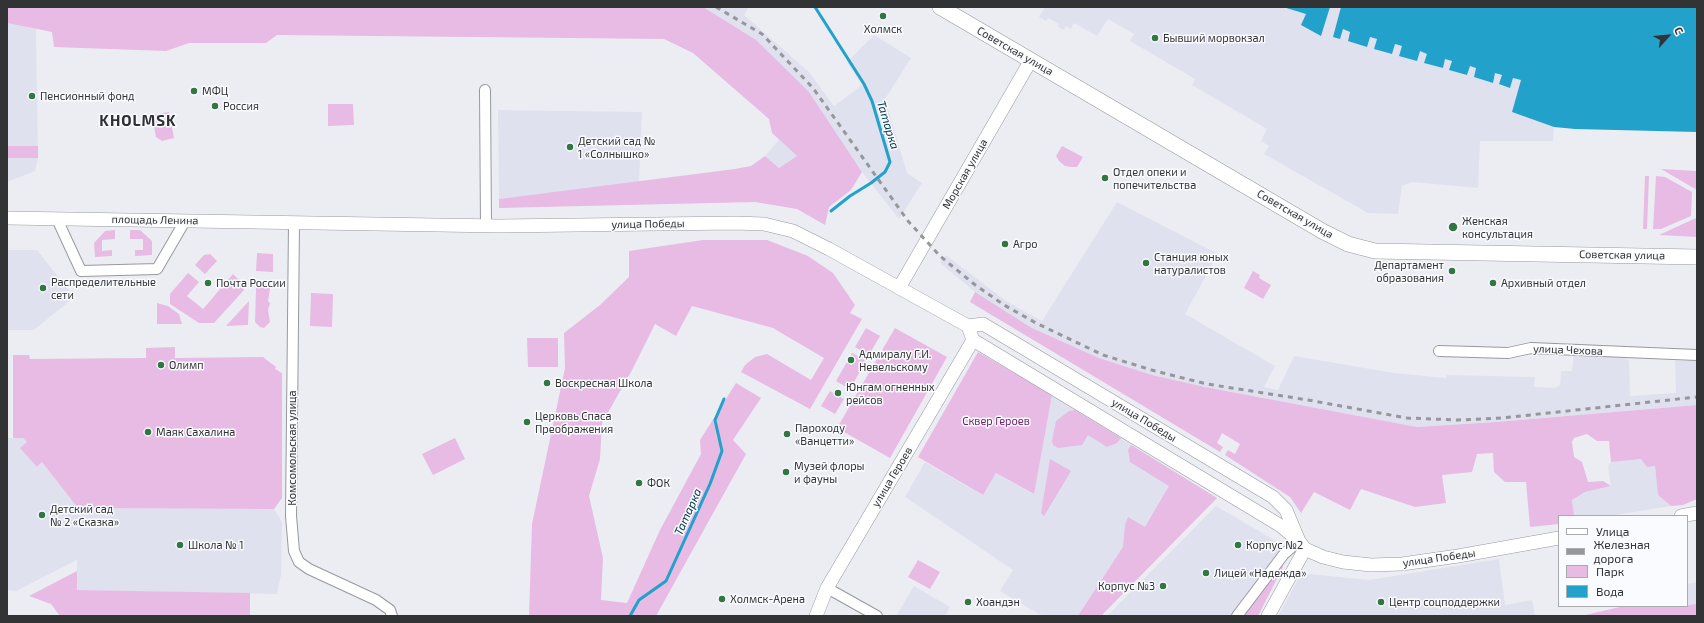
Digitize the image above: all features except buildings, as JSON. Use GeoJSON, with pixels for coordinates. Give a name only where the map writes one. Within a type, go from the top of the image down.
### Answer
{"type":"FeatureCollection","features":[{"type":"Feature","properties":{"kind":"main road","name":"Советская улица"},"geometry":{"type":"LineString","coordinates":[[940,7],[1322,231],[1348,244],[1375,251],[1697,257]]}},
{"type":"Feature","properties":{"kind":"main road","name":"Морская улица"},"geometry":{"type":"LineString","coordinates":[[899,288],[1031,60]]}},
{"type":"Feature","properties":{"kind":"main road","name":"площадь Ленина"},"geometry":{"type":"LineString","coordinates":[[7,218],[298,223]]}},
{"type":"Feature","properties":{"kind":"main road","name":"улица Победы"},"geometry":{"type":"LineString","coordinates":[[298,223],[486,226],[764,224],[793,231],[968,326],[983,324],[1273,497],[1286,510],[1302,545]]}},
{"type":"Feature","properties":{"kind":"main road"},"geometry":{"type":"LineString","coordinates":[[968,326],[973,340]]}},
{"type":"Feature","properties":{"kind":"main road","name":"улица Победы"},"geometry":{"type":"LineString","coordinates":[[973,340],[1281,526],[1302,545],[1323,557],[1343,562],[1371,565],[1402,564],[1458,556],[1558,538]]}},
{"type":"Feature","properties":{"kind":"main road","name":"улица Героев"},"geometry":{"type":"LineString","coordinates":[[816,616],[827,588],[973,340]]}},
{"type":"Feature","properties":{"kind":"main road"},"geometry":{"type":"LineString","coordinates":[[1686,515],[1697,513]]}},
{"type":"Feature","properties":{"kind":"main road"},"geometry":{"type":"LineString","coordinates":[[1268,616],[1302,545]]}},
{"type":"Feature","properties":{"kind":"street"},"geometry":{"type":"LineString","coordinates":[[485,90],[486,226]]}},
{"type":"Feature","properties":{"kind":"street"},"geometry":{"type":"LineString","coordinates":[[57,219],[81,271],[157,269],[185,220]]}},
{"type":"Feature","properties":{"kind":"street","name":"Комсомольская улица"},"geometry":{"type":"LineString","coordinates":[[298,223],[291,510],[294,551],[298,562],[376,600],[390,610],[392,616]]}},
{"type":"Feature","properties":{"kind":"street","name":"улица Чехова"},"geometry":{"type":"LineString","coordinates":[[1439,351],[1508,353],[1531,348],[1697,355]]}},
{"type":"Feature","properties":{"kind":"street"},"geometry":{"type":"LineString","coordinates":[[1238,616],[1284,554],[1302,545]]}},
{"type":"Feature","properties":{"kind":"street"},"geometry":{"type":"LineString","coordinates":[[827,588],[877,616]]}},
{"type":"Feature","properties":{"kind":"shaded area"},"geometry":{"type":"Polygon","coordinates":[[[703,7],[749,7],[744,15],[809,72],[834,106],[862,85],[847,62],[874,35],[911,58],[885,99],[907,173],[922,183],[899,219],[862,172],[809,92],[703,7]]]}},
{"type":"Feature","properties":{"kind":"shaded area"},"geometry":{"type":"Polygon","coordinates":[[[1045,7],[1283,7],[1307,14],[1321,36],[1330,7],[1341,7],[1333,37],[1342,29],[1350,31],[1348,41],[1370,37],[1377,39],[1374,49],[1392,53],[1395,44],[1402,46],[1417,61],[1420,51],[1427,53],[1443,68],[1445,59],[1452,61],[1450,70],[1467,75],[1470,66],[1476,67],[1474,77],[1495,73],[1502,75],[1499,84],[1510,87],[1513,78],[1521,80],[1512,112],[1554,127],[1553,141],[1480,141],[1478,188],[1412,182],[1402,186],[1398,214],[1368,213],[1264,154],[1269,146],[1261,141],[1267,129],[1192,85],[1195,79],[1130,41],[1134,34],[1108,19],[1097,36],[1074,23],[1071,29],[1066,26],[1064,30],[1058,27],[1059,24],[1048,18],[1046,21],[1039,17],[1045,7]]]}},
{"type":"Feature","properties":{"kind":"shaded area"},"geometry":{"type":"Polygon","coordinates":[[[7,23],[36,29],[38,158],[35,171],[7,182],[7,23]]]}},
{"type":"Feature","properties":{"kind":"shaded area","name":"Детский сад № 1 «Солнышко»"},"geometry":{"type":"Polygon","coordinates":[[[498,110],[642,112],[639,182],[499,199],[498,110]]]}},
{"type":"Feature","properties":{"kind":"shaded area"},"geometry":{"type":"Polygon","coordinates":[[[779,140],[797,156],[779,168],[765,156],[779,140]]]}},
{"type":"Feature","properties":{"kind":"shaded area"},"geometry":{"type":"Polygon","coordinates":[[[1117,202],[1218,254],[1185,314],[1275,366],[1264,387],[1278,390],[1294,356],[1394,373],[1446,378],[1447,375],[1535,377],[1534,387],[1554,388],[1560,385],[1561,371],[1572,371],[1574,353],[1621,355],[1629,361],[1630,396],[1676,393],[1675,361],[1697,361],[1697,405],[1496,422],[1417,427],[1205,387],[1152,375],[1099,358],[1032,328],[975,292],[940,263],[946,255],[1006,301],[1042,321],[1117,202]]]}},
{"type":"Feature","properties":{"kind":"shaded area"},"geometry":{"type":"Polygon","coordinates":[[[7,250],[37,250],[72,294],[72,299],[34,330],[7,330],[7,250]]]}},
{"type":"Feature","properties":{"kind":"shaded area"},"geometry":{"type":"Polygon","coordinates":[[[1052,395],[1217,498],[1101,616],[1046,616],[1039,614],[1000,591],[1013,570],[905,497],[925,462],[982,495],[996,473],[1033,494],[1052,395]]]}},
{"type":"Feature","properties":{"kind":"shaded area","name":"Школа № 1"},"geometry":{"type":"Polygon","coordinates":[[[7,438],[23,438],[27,442],[21,448],[37,467],[42,462],[78,508],[274,509],[282,522],[281,575],[277,594],[77,590],[77,560],[16,591],[7,590],[7,438]]]}},
{"type":"Feature","properties":{"kind":"shaded area"},"geometry":{"type":"Polygon","coordinates":[[[1641,459],[1655,466],[1658,495],[1671,506],[1615,515],[1574,515],[1572,500],[1585,492],[1611,486],[1608,466],[1611,462],[1641,459]]]}},
{"type":"Feature","properties":{"kind":"shaded area","name":"Лицей «Надежда»"},"geometry":{"type":"Polygon","coordinates":[[[1216,506],[1276,541],[1279,551],[1232,616],[1107,616],[1216,506]]]}},
{"type":"Feature","properties":{"kind":"shaded area"},"geometry":{"type":"Polygon","coordinates":[[[1499,559],[1505,605],[1532,600],[1535,616],[1278,616],[1299,578],[1309,574],[1369,580],[1499,559]]]}},
{"type":"Feature","properties":{"kind":"shaded area"},"geometry":{"type":"Polygon","coordinates":[[[1697,582],[1697,604],[1688,605],[1688,584],[1697,582]]]}},
{"type":"Feature","properties":{"kind":"shaded area"},"geometry":{"type":"Polygon","coordinates":[[[914,586],[950,607],[945,616],[896,616],[914,586]]]}},
{"type":"Feature","properties":{"kind":"green space"},"geometry":{"type":"Polygon","coordinates":[[[7,7],[703,7],[756,40],[809,92],[862,172],[851,190],[829,207],[825,225],[797,209],[755,202],[499,208],[499,199],[735,169],[751,166],[765,156],[779,168],[797,156],[772,133],[769,119],[693,53],[664,39],[277,35],[266,43],[189,43],[166,51],[54,47],[52,32],[7,23],[7,7]]]}},
{"type":"Feature","properties":{"kind":"green space"},"geometry":{"type":"Polygon","coordinates":[[[328,104],[353,104],[354,125],[328,126],[328,104]]]}},
{"type":"Feature","properties":{"kind":"green space"},"geometry":{"type":"Polygon","coordinates":[[[169,112],[174,138],[162,141],[156,137],[152,115],[169,112]]]}},
{"type":"Feature","properties":{"kind":"green space"},"geometry":{"type":"Polygon","coordinates":[[[7,146],[38,146],[38,158],[7,158],[7,146]]]}},
{"type":"Feature","properties":{"kind":"green space"},"geometry":{"type":"Polygon","coordinates":[[[1062,146],[1083,157],[1077,167],[1065,166],[1059,161],[1056,156],[1062,146]]]}},
{"type":"Feature","properties":{"kind":"green space"},"geometry":{"type":"Polygon","coordinates":[[[1661,169],[1697,171],[1697,190],[1661,169]]]}},
{"type":"Feature","properties":{"kind":"green space"},"geometry":{"type":"Polygon","coordinates":[[[1645,176],[1649,176],[1647,229],[1643,229],[1645,176]]]}},
{"type":"Feature","properties":{"kind":"green space"},"geometry":{"type":"Polygon","coordinates":[[[1656,176],[1665,177],[1692,192],[1691,216],[1661,229],[1653,229],[1656,176]]]}},
{"type":"Feature","properties":{"kind":"green space"},"geometry":{"type":"Polygon","coordinates":[[[1696,218],[1697,237],[1659,235],[1696,218]]]}},
{"type":"Feature","properties":{"kind":"green space"},"geometry":{"type":"Polygon","coordinates":[[[115,230],[115,239],[102,240],[102,251],[112,250],[112,256],[95,257],[94,243],[105,231],[115,230]]]}},
{"type":"Feature","properties":{"kind":"green space"},"geometry":{"type":"Polygon","coordinates":[[[130,230],[140,230],[152,241],[152,255],[135,256],[135,250],[143,250],[143,239],[130,239],[130,230]]]}},
{"type":"Feature","properties":{"kind":"green space"},"geometry":{"type":"Polygon","coordinates":[[[703,240],[767,240],[808,256],[833,273],[855,305],[850,313],[862,319],[810,409],[741,372],[745,365],[755,357],[767,354],[811,380],[824,358],[773,328],[692,306],[676,336],[655,324],[631,372],[602,423],[600,459],[589,496],[603,558],[601,600],[627,603],[660,530],[701,454],[700,440],[736,383],[761,398],[733,440],[746,454],[656,616],[529,616],[532,524],[565,368],[564,333],[600,305],[629,277],[629,251],[703,240]]]}},
{"type":"Feature","properties":{"kind":"green space"},"geometry":{"type":"Polygon","coordinates":[[[257,253],[273,254],[273,272],[256,271],[257,253]]]}},
{"type":"Feature","properties":{"kind":"green space"},"geometry":{"type":"Polygon","coordinates":[[[210,254],[217,261],[205,274],[195,265],[204,255],[210,254]]]}},
{"type":"Feature","properties":{"kind":"green space"},"geometry":{"type":"Polygon","coordinates":[[[1253,271],[1260,275],[1259,278],[1271,285],[1263,299],[1244,288],[1253,271]]]}},
{"type":"Feature","properties":{"kind":"green space"},"geometry":{"type":"Polygon","coordinates":[[[188,273],[199,282],[187,296],[203,309],[233,274],[241,282],[244,290],[214,323],[199,323],[170,304],[170,294],[188,273]]]}},
{"type":"Feature","properties":{"kind":"green space"},"geometry":{"type":"Polygon","coordinates":[[[261,283],[269,285],[270,289],[268,301],[270,303],[268,310],[270,322],[264,328],[260,327],[255,322],[256,288],[261,283]]]}},
{"type":"Feature","properties":{"kind":"green space"},"geometry":{"type":"Polygon","coordinates":[[[975,292],[1032,328],[1099,358],[1152,375],[1205,387],[1417,427],[1496,422],[1697,405],[1697,499],[1683,505],[1671,506],[1658,495],[1655,466],[1647,467],[1641,459],[1611,462],[1609,441],[1597,441],[1587,434],[1574,438],[1572,442],[1574,457],[1582,462],[1588,482],[1603,481],[1611,486],[1585,492],[1572,500],[1574,515],[1558,515],[1558,524],[1530,527],[1526,482],[1505,482],[1494,472],[1493,453],[1477,454],[1472,472],[1442,475],[1446,503],[1415,507],[1361,489],[1350,510],[1314,492],[1301,513],[1290,497],[1225,455],[1228,450],[1235,454],[1240,444],[1222,433],[1217,443],[1223,447],[1220,452],[970,302],[975,292]]]}},
{"type":"Feature","properties":{"kind":"green space"},"geometry":{"type":"Polygon","coordinates":[[[311,293],[333,294],[332,327],[310,326],[311,293]]]}},
{"type":"Feature","properties":{"kind":"green space"},"geometry":{"type":"Polygon","coordinates":[[[249,301],[248,325],[226,326],[249,301]]]}},
{"type":"Feature","properties":{"kind":"green space"},"geometry":{"type":"Polygon","coordinates":[[[157,303],[168,306],[179,314],[182,324],[157,324],[157,303]]]}},
{"type":"Feature","properties":{"kind":"green space"},"geometry":{"type":"Polygon","coordinates":[[[866,328],[880,336],[869,355],[855,347],[866,328]]]}},
{"type":"Feature","properties":{"kind":"green space"},"geometry":{"type":"Polygon","coordinates":[[[895,328],[947,357],[890,458],[837,428],[895,328]]]}},
{"type":"Feature","properties":{"kind":"green space"},"geometry":{"type":"Polygon","coordinates":[[[527,338],[558,338],[558,367],[528,367],[527,338]]]}},
{"type":"Feature","properties":{"kind":"green space","name":"Маяк Сахалина"},"geometry":{"type":"Polygon","coordinates":[[[175,347],[175,358],[263,357],[276,367],[275,369],[282,373],[282,498],[274,509],[78,508],[42,462],[37,467],[20,448],[27,442],[23,438],[13,438],[13,355],[29,355],[30,359],[146,358],[146,348],[175,347]]]}},
{"type":"Feature","properties":{"kind":"green space","name":"Сквер Героев"},"geometry":{"type":"Polygon","coordinates":[[[978,352],[1052,395],[1034,494],[996,473],[983,495],[918,457],[978,352]]]}},
{"type":"Feature","properties":{"kind":"green space"},"geometry":{"type":"Polygon","coordinates":[[[852,353],[866,361],[850,389],[836,381],[852,353]]]}},
{"type":"Feature","properties":{"kind":"green space"},"geometry":{"type":"Polygon","coordinates":[[[830,391],[844,399],[835,414],[821,406],[830,391]]]}},
{"type":"Feature","properties":{"kind":"green space"},"geometry":{"type":"Polygon","coordinates":[[[1075,410],[1121,438],[1117,443],[1107,447],[1088,435],[1082,445],[1058,448],[1053,445],[1052,441],[1056,421],[1069,411],[1075,410]]]}},
{"type":"Feature","properties":{"kind":"green space"},"geometry":{"type":"Polygon","coordinates":[[[455,438],[465,459],[433,475],[422,454],[455,438]]]}},
{"type":"Feature","properties":{"kind":"green space"},"geometry":{"type":"Polygon","coordinates":[[[1131,445],[1217,498],[1101,616],[1078,616],[1123,547],[1125,525],[1128,517],[1145,527],[1169,486],[1130,462],[1128,450],[1131,445]]]}},
{"type":"Feature","properties":{"kind":"green space"},"geometry":{"type":"Polygon","coordinates":[[[1050,459],[1071,471],[1044,516],[1041,513],[1050,459]]]}},
{"type":"Feature","properties":{"kind":"green space"},"geometry":{"type":"Polygon","coordinates":[[[918,560],[940,572],[930,589],[908,577],[918,560]]]}},
{"type":"Feature","properties":{"kind":"green space"},"geometry":{"type":"Polygon","coordinates":[[[1282,564],[1283,567],[1258,616],[1242,616],[1282,564]]]}},
{"type":"Feature","properties":{"kind":"green space"},"geometry":{"type":"Polygon","coordinates":[[[77,571],[77,590],[250,593],[250,616],[60,616],[51,604],[29,596],[77,571]]]}},
{"type":"Feature","properties":{"kind":"green space"},"geometry":{"type":"Polygon","coordinates":[[[1697,604],[1697,616],[1581,616],[1620,607],[1688,607],[1688,605],[1697,604]]]}},
{"type":"Feature","properties":{"kind":"water"},"geometry":{"type":"Polygon","coordinates":[[[1283,7],[1330,7],[1321,36],[1301,25],[1306,14],[1283,7]]]}},
{"type":"Feature","properties":{"kind":"water"},"geometry":{"type":"Polygon","coordinates":[[[1341,7],[1697,7],[1697,132],[1575,129],[1554,127],[1512,112],[1521,80],[1513,78],[1510,88],[1499,84],[1502,75],[1495,73],[1493,83],[1474,77],[1476,68],[1470,66],[1467,75],[1449,70],[1452,61],[1445,59],[1443,68],[1424,63],[1427,54],[1420,51],[1417,61],[1399,56],[1402,46],[1395,44],[1392,54],[1374,49],[1377,39],[1370,37],[1367,47],[1348,41],[1350,32],[1343,29],[1340,39],[1333,37],[1341,7]]]}},
{"type":"Feature","properties":{"kind":"waterway","name":"Татарка"},"geometry":{"type":"LineString","coordinates":[[815,7],[864,84],[872,101],[890,162],[885,172],[831,211]]}},
{"type":"Feature","properties":{"kind":"waterway","name":"Татарка"},"geometry":{"type":"LineString","coordinates":[[630,616],[639,600],[666,581],[710,484],[722,451],[715,420],[724,399]]}},
{"type":"Feature","properties":{"kind":"railway"},"geometry":{"type":"LineString","coordinates":[[716,7],[762,34],[813,88],[908,221],[940,256],[974,284],[1004,305],[1036,323],[1103,355],[1155,371],[1207,384],[1407,418],[1458,420],[1502,418],[1697,397]]}},
{"type":"Feature","properties":{"kind":"place","name":"Холмск"},"geometry":{"type":"Point","coordinates":[883,16]}},
{"type":"Feature","properties":{"kind":"place","name":"Бывший морвокзал"},"geometry":{"type":"Point","coordinates":[1155,38]}},
{"type":"Feature","properties":{"kind":"place","name":"МФЦ"},"geometry":{"type":"Point","coordinates":[194,91]}},
{"type":"Feature","properties":{"kind":"place","name":"Пенсионный фонд"},"geometry":{"type":"Point","coordinates":[32,96]}},
{"type":"Feature","properties":{"kind":"place","name":"Россия"},"geometry":{"type":"Point","coordinates":[215,106]}},
{"type":"Feature","properties":{"kind":"place","name":"Детский сад № 1 «Солнышко»"},"geometry":{"type":"Point","coordinates":[570,147]}},
{"type":"Feature","properties":{"kind":"place","name":"Отдел опеки и попечительства"},"geometry":{"type":"Point","coordinates":[1105,178]}},
{"type":"Feature","properties":{"kind":"place","name":"Женская консультация"},"geometry":{"type":"Point","coordinates":[1453,227]}},
{"type":"Feature","properties":{"kind":"place","name":"Агро"},"geometry":{"type":"Point","coordinates":[1005,244]}},
{"type":"Feature","properties":{"kind":"place","name":"Станция юных натуралистов"},"geometry":{"type":"Point","coordinates":[1146,263]}},
{"type":"Feature","properties":{"kind":"place","name":"Департамент образования"},"geometry":{"type":"Point","coordinates":[1452,271]}},
{"type":"Feature","properties":{"kind":"place","name":"Почта России"},"geometry":{"type":"Point","coordinates":[208,283]}},
{"type":"Feature","properties":{"kind":"place","name":"Архивный отдел"},"geometry":{"type":"Point","coordinates":[1493,283]}},
{"type":"Feature","properties":{"kind":"place","name":"Распределительные сети"},"geometry":{"type":"Point","coordinates":[43,288]}},
{"type":"Feature","properties":{"kind":"place","name":"Адмиралу Г.И. Невельскому"},"geometry":{"type":"Point","coordinates":[851,360]}},
{"type":"Feature","properties":{"kind":"place","name":"Олимп"},"geometry":{"type":"Point","coordinates":[161,365]}},
{"type":"Feature","properties":{"kind":"place","name":"Воскресная Школа"},"geometry":{"type":"Point","coordinates":[547,383]}},
{"type":"Feature","properties":{"kind":"place","name":"Юнгам огненных рейсов"},"geometry":{"type":"Point","coordinates":[838,393]}},
{"type":"Feature","properties":{"kind":"place","name":"Церковь Спаса Преображения"},"geometry":{"type":"Point","coordinates":[527,422]}},
{"type":"Feature","properties":{"kind":"place","name":"Маяк Сахалина"},"geometry":{"type":"Point","coordinates":[148,432]}},
{"type":"Feature","properties":{"kind":"place","name":"Пароходу «Ванцетти»"},"geometry":{"type":"Point","coordinates":[787,434]}},
{"type":"Feature","properties":{"kind":"place","name":"Музей флоры и фауны"},"geometry":{"type":"Point","coordinates":[786,472]}},
{"type":"Feature","properties":{"kind":"place","name":"ФОК"},"geometry":{"type":"Point","coordinates":[639,483]}},
{"type":"Feature","properties":{"kind":"place","name":"Детский сад № 2 «Сказка»"},"geometry":{"type":"Point","coordinates":[42,515]}},
{"type":"Feature","properties":{"kind":"place","name":"Школа № 1"},"geometry":{"type":"Point","coordinates":[180,545]}},
{"type":"Feature","properties":{"kind":"place","name":"Корпус №2"},"geometry":{"type":"Point","coordinates":[1238,545]}},
{"type":"Feature","properties":{"kind":"place","name":"Лицей «Надежда»"},"geometry":{"type":"Point","coordinates":[1206,573]}},
{"type":"Feature","properties":{"kind":"place","name":"Корпус №3"},"geometry":{"type":"Point","coordinates":[1163,586]}},
{"type":"Feature","properties":{"kind":"place","name":"Холмск-Арена"},"geometry":{"type":"Point","coordinates":[722,599]}},
{"type":"Feature","properties":{"kind":"place","name":"Хоандэн"},"geometry":{"type":"Point","coordinates":[968,602]}},
{"type":"Feature","properties":{"kind":"place","name":"Центр соцподдержки"},"geometry":{"type":"Point","coordinates":[1381,602]}},
{"type":"Feature","properties":{"kind":"district","name":"KHOLMSK"},"geometry":{"type":"Point","coordinates":[138,121]}}]}
